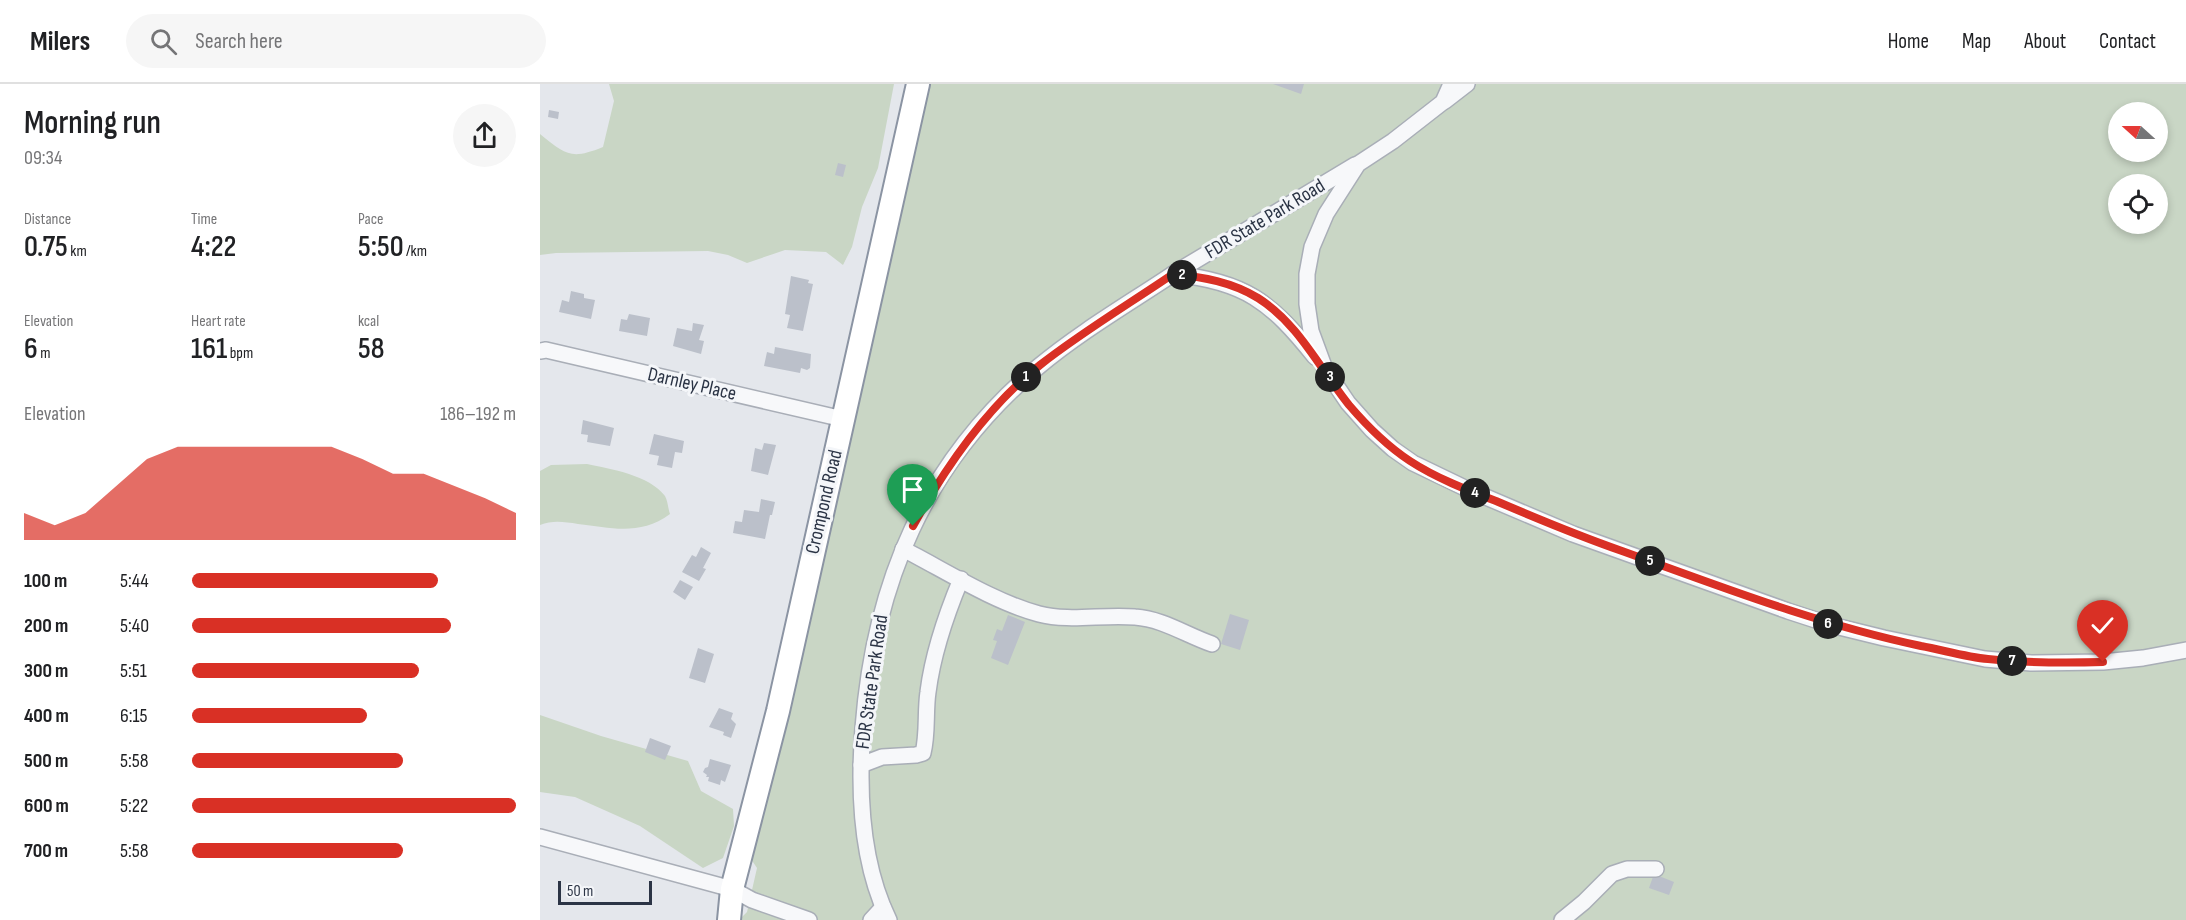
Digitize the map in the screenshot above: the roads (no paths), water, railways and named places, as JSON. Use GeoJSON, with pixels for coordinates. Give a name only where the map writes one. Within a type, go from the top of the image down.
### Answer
{"type":"FeatureCollection","features":[{"type":"Feature","properties":{"kind":"highway","name":"Crompond Road"},"geometry":{"type":"LineString","coordinates":[[729,920],[732,889],[778,711],[918,84]]}},
{"type":"Feature","properties":{"kind":"street","name":"FDR State Park Road"},"geometry":{"type":"LineString","coordinates":[[1443,102],[1451,84]]}},
{"type":"Feature","properties":{"kind":"street","name":"FDR State Park Road"},"geometry":{"type":"LineString","coordinates":[[886,913],[867,847],[861,765],[864,714],[875,639],[884,603],[903,549],[928,499],[952,461],[991,412],[1017,385],[1076,339],[1173,274],[1358,164],[1393,141],[1467,84]]}},
{"type":"Feature","properties":{"kind":"street","name":"FDR State Park Road"},"geometry":{"type":"LineString","coordinates":[[1325,369],[1311,331],[1307,304],[1307,274],[1312,247],[1326,214],[1358,164]]}},
{"type":"Feature","properties":{"kind":"street","name":"FDR State Park Road"},"geometry":{"type":"LineString","coordinates":[[1173,274],[1201,277],[1225,283],[1260,299],[1295,332],[1325,369],[1348,403],[1372,430],[1413,463],[1467,489],[1573,534],[1788,611],[1884,638],[1985,659],[2031,663],[2103,662],[2186,650]]}},
{"type":"Feature","properties":{"kind":"street","name":"Darnley Place"},"geometry":{"type":"LineString","coordinates":[[540,351],[546,350],[843,419]]}},
{"type":"Feature","properties":{"kind":"street"},"geometry":{"type":"LineString","coordinates":[[903,549],[990,594],[1040,614],[1069,617],[1133,616],[1153,620],[1212,644]]}},
{"type":"Feature","properties":{"kind":"street"},"geometry":{"type":"LineString","coordinates":[[861,765],[882,757],[923,753],[928,692],[934,656],[944,622],[961,579]]}},
{"type":"Feature","properties":{"kind":"street"},"geometry":{"type":"LineString","coordinates":[[540,837],[732,889],[752,900],[809,920]]}},
{"type":"Feature","properties":{"kind":"street"},"geometry":{"type":"LineString","coordinates":[[1562,920],[1612,874],[1627,869],[1656,869]]}},
{"type":"Feature","properties":{"kind":"street"},"geometry":{"type":"LineString","coordinates":[[871,920],[886,913]]}}]}
